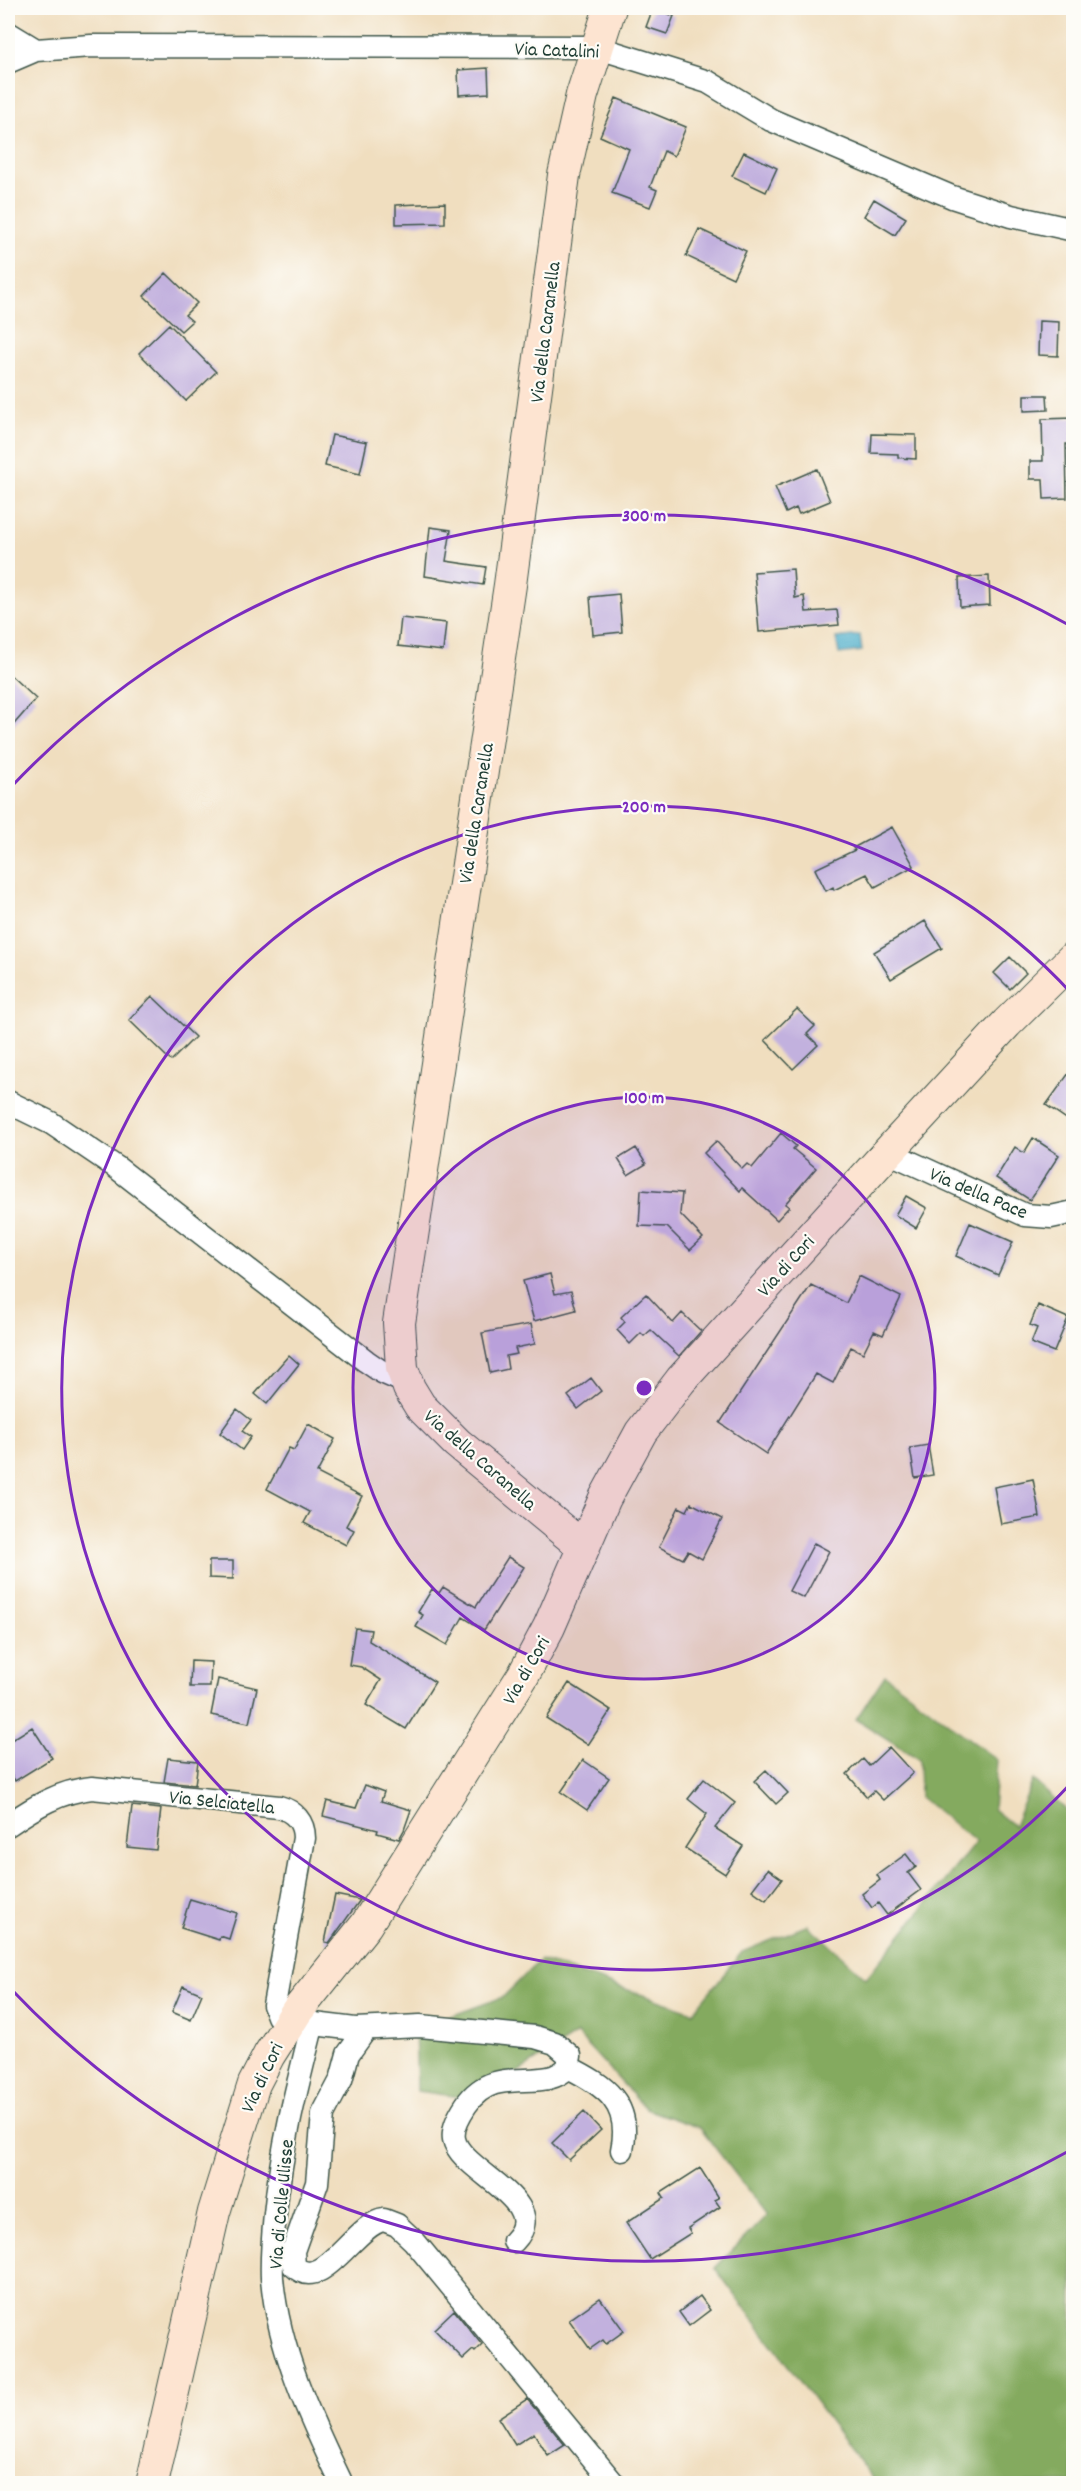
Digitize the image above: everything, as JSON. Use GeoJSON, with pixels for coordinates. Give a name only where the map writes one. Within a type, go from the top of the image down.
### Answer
{"type":"FeatureCollection","features":[{"type":"Feature","properties":{"kind":"main road","name":"Via della Caranella"},"geometry":{"type":"LineString","coordinates":[[583,1547],[446,1433],[420,1406],[407,1383],[399,1346],[400,1307],[509,596],[564,175],[578,112],[596,47],[610,8]]}},
{"type":"Feature","properties":{"kind":"main road","name":"Via di Cori"},"geometry":{"type":"LineString","coordinates":[[152,2484],[210,2229],[254,2084],[269,2055],[301,2022],[366,1925],[524,1674],[549,1627],[618,1473],[655,1412],[1006,1023],[1074,957]]}},
{"type":"Feature","properties":{"kind":"street"},"geometry":{"type":"LineString","coordinates":[[8,33],[36,50]]}},
{"type":"Feature","properties":{"kind":"street","name":"Via Catalini"},"geometry":{"type":"LineString","coordinates":[[8,62],[36,50],[115,45],[596,47],[716,85],[771,120],[966,202],[1029,221],[1074,230]]}},
{"type":"Feature","properties":{"kind":"street"},"geometry":{"type":"LineString","coordinates":[[8,1102],[51,1123],[103,1158],[366,1361],[382,1372],[407,1383]]}},
{"type":"Feature","properties":{"kind":"street","name":"Via della Pace"},"geometry":{"type":"LineString","coordinates":[[888,1152],[1024,1215],[1051,1217],[1074,1212]]}},
{"type":"Feature","properties":{"kind":"street","name":"Via Selciatella"},"geometry":{"type":"LineString","coordinates":[[8,1825],[57,1795],[77,1789],[92,1788],[279,1807],[289,1810],[299,1819],[304,1834],[274,2005],[278,2016],[301,2022]]}},
{"type":"Feature","properties":{"kind":"street"},"geometry":{"type":"LineString","coordinates":[[301,2022],[366,2029],[420,2026],[535,2037],[555,2043],[567,2052],[571,2060],[568,2067],[556,2077],[509,2080],[488,2085],[471,2098],[455,2128],[454,2140],[459,2151],[509,2194],[520,2210],[523,2226],[514,2241]]}},
{"type":"Feature","properties":{"kind":"street","name":"Via di Colle Ulisse"},"geometry":{"type":"LineString","coordinates":[[301,2022],[281,2157],[272,2246],[272,2275],[281,2328],[290,2357],[316,2429],[342,2484]]}},
{"type":"Feature","properties":{"kind":"street"},"geometry":{"type":"LineString","coordinates":[[366,2029],[348,2054],[341,2080],[323,2114],[317,2183],[293,2251],[294,2266],[305,2272],[319,2270],[336,2259],[359,2233],[373,2223],[384,2220],[397,2224],[414,2241],[614,2484]]}},
{"type":"Feature","properties":{"kind":"street"},"geometry":{"type":"LineString","coordinates":[[568,2067],[598,2084],[619,2106],[626,2128],[622,2150]]}},
{"type":"Feature","properties":{"kind":"green space"},"geometry":{"type":"Polygon","coordinates":[[[885,1675],[997,1760],[993,1809],[1014,1826],[1033,1780],[1073,1816],[1073,2483],[876,2483],[715,2268],[767,2215],[700,2128],[646,2109],[577,2034],[476,2099],[417,2091],[415,2029],[503,1997],[540,1960],[693,2012],[742,1952],[808,1925],[866,1978],[976,1842],[920,1797],[919,1759],[856,1719],[885,1675]]]}},
{"type":"Feature","properties":{"kind":"water"},"geometry":{"type":"Polygon","coordinates":[[[860,635],[862,651],[839,654],[836,638],[860,635]]]}},
{"type":"Feature","properties":{"kind":"building"},"geometry":{"type":"Polygon","coordinates":[[[653,8],[674,16],[667,34],[646,27],[653,8]]]}},
{"type":"Feature","properties":{"kind":"building"},"geometry":{"type":"Polygon","coordinates":[[[488,68],[489,93],[459,95],[458,70],[488,68]]]}},
{"type":"Feature","properties":{"kind":"building"},"geometry":{"type":"Polygon","coordinates":[[[616,98],[686,127],[674,156],[664,151],[650,187],[657,190],[650,207],[612,193],[629,149],[600,136],[616,98]]]}},
{"type":"Feature","properties":{"kind":"building"},"geometry":{"type":"Polygon","coordinates":[[[744,152],[777,168],[766,192],[732,176],[744,152]]]}},
{"type":"Feature","properties":{"kind":"building"},"geometry":{"type":"Polygon","coordinates":[[[874,199],[906,218],[895,235],[864,216],[874,199]]]}},
{"type":"Feature","properties":{"kind":"building"},"geometry":{"type":"Polygon","coordinates":[[[445,203],[445,223],[396,224],[396,205],[445,203]]]}},
{"type":"Feature","properties":{"kind":"building"},"geometry":{"type":"Polygon","coordinates":[[[699,229],[746,251],[733,278],[686,256],[699,229]]]}},
{"type":"Feature","properties":{"kind":"building"},"geometry":{"type":"Polygon","coordinates":[[[166,273],[197,303],[185,315],[192,321],[181,331],[144,296],[166,273]]]}},
{"type":"Feature","properties":{"kind":"building"},"geometry":{"type":"Polygon","coordinates":[[[1039,321],[1059,322],[1058,356],[1038,355],[1039,321]]]}},
{"type":"Feature","properties":{"kind":"building"},"geometry":{"type":"Polygon","coordinates":[[[169,324],[216,372],[186,401],[139,353],[169,324]]]}},
{"type":"Feature","properties":{"kind":"building"},"geometry":{"type":"Polygon","coordinates":[[[1024,395],[1047,395],[1048,410],[1024,411],[1024,395]]]}},
{"type":"Feature","properties":{"kind":"building"},"geometry":{"type":"Polygon","coordinates":[[[1073,418],[1073,444],[1066,444],[1067,498],[1044,499],[1043,479],[1030,479],[1030,461],[1043,461],[1042,419],[1073,418]]]}},
{"type":"Feature","properties":{"kind":"building"},"geometry":{"type":"Polygon","coordinates":[[[872,434],[916,435],[916,459],[898,458],[898,454],[871,453],[872,434]]]}},
{"type":"Feature","properties":{"kind":"building"},"geometry":{"type":"Polygon","coordinates":[[[332,435],[367,442],[360,474],[325,466],[332,435]]]}},
{"type":"Feature","properties":{"kind":"building"},"geometry":{"type":"Polygon","coordinates":[[[817,469],[830,501],[799,514],[796,508],[786,513],[775,487],[817,469]]]}},
{"type":"Feature","properties":{"kind":"building"},"geometry":{"type":"Polygon","coordinates":[[[430,527],[451,530],[446,561],[486,567],[483,585],[425,576],[430,527]]]}},
{"type":"Feature","properties":{"kind":"building"},"geometry":{"type":"Polygon","coordinates":[[[793,569],[795,598],[804,596],[806,612],[837,610],[839,625],[759,632],[754,572],[793,569]]]}},
{"type":"Feature","properties":{"kind":"building"},"geometry":{"type":"Polygon","coordinates":[[[989,576],[990,605],[960,607],[959,578],[989,576]]]}},
{"type":"Feature","properties":{"kind":"building"},"geometry":{"type":"Polygon","coordinates":[[[619,594],[622,632],[593,635],[590,597],[619,594]]]}},
{"type":"Feature","properties":{"kind":"building"},"geometry":{"type":"Polygon","coordinates":[[[401,618],[446,623],[443,651],[398,646],[401,618]]]}},
{"type":"Feature","properties":{"kind":"building"},"geometry":{"type":"Polygon","coordinates":[[[8,673],[36,699],[8,731],[8,673]]]}},
{"type":"Feature","properties":{"kind":"building"},"geometry":{"type":"Polygon","coordinates":[[[892,827],[914,866],[875,887],[867,874],[834,890],[833,887],[826,891],[815,869],[855,850],[853,848],[892,827]]]}},
{"type":"Feature","properties":{"kind":"building"},"geometry":{"type":"Polygon","coordinates":[[[925,921],[942,948],[891,979],[874,952],[925,921]]]}},
{"type":"Feature","properties":{"kind":"building"},"geometry":{"type":"Polygon","coordinates":[[[1010,957],[1026,973],[1010,989],[994,973],[1010,957]]]}},
{"type":"Feature","properties":{"kind":"building"},"geometry":{"type":"Polygon","coordinates":[[[152,996],[195,1037],[171,1061],[129,1020],[152,996]]]}},
{"type":"Feature","properties":{"kind":"building"},"geometry":{"type":"Polygon","coordinates":[[[797,1009],[815,1026],[807,1034],[818,1045],[793,1069],[765,1040],[797,1009]]]}},
{"type":"Feature","properties":{"kind":"building"},"geometry":{"type":"Polygon","coordinates":[[[1074,1066],[1074,1124],[1046,1105],[1074,1066]]]}},
{"type":"Feature","properties":{"kind":"building"},"geometry":{"type":"Polygon","coordinates":[[[781,1133],[796,1146],[793,1149],[816,1168],[785,1204],[789,1207],[777,1220],[742,1188],[740,1191],[704,1153],[716,1141],[742,1169],[747,1164],[752,1168],[781,1133]]]}},
{"type":"Feature","properties":{"kind":"building"},"geometry":{"type":"Polygon","coordinates":[[[1033,1138],[1059,1155],[1030,1200],[996,1178],[1015,1147],[1024,1153],[1033,1138]]]}},
{"type":"Feature","properties":{"kind":"building"},"geometry":{"type":"Polygon","coordinates":[[[636,1148],[646,1164],[628,1175],[618,1159],[636,1148]]]}},
{"type":"Feature","properties":{"kind":"building"},"geometry":{"type":"Polygon","coordinates":[[[641,1190],[682,1193],[680,1214],[703,1238],[690,1250],[667,1227],[639,1226],[641,1190]]]}},
{"type":"Feature","properties":{"kind":"building"},"geometry":{"type":"Polygon","coordinates":[[[906,1196],[927,1208],[916,1228],[895,1215],[906,1196]]]}},
{"type":"Feature","properties":{"kind":"building"},"geometry":{"type":"Polygon","coordinates":[[[970,1223],[1013,1242],[998,1275],[956,1256],[970,1223]]]}},
{"type":"Feature","properties":{"kind":"building"},"geometry":{"type":"Polygon","coordinates":[[[550,1274],[555,1294],[571,1291],[576,1310],[534,1321],[523,1281],[550,1274]]]}},
{"type":"Feature","properties":{"kind":"building"},"geometry":{"type":"Polygon","coordinates":[[[859,1276],[901,1297],[883,1335],[874,1331],[863,1353],[851,1347],[833,1383],[816,1374],[766,1454],[720,1423],[811,1285],[846,1303],[859,1276]]]}},
{"type":"Feature","properties":{"kind":"building"},"geometry":{"type":"Polygon","coordinates":[[[646,1294],[673,1323],[682,1313],[701,1331],[679,1356],[651,1330],[644,1336],[641,1333],[630,1344],[617,1330],[625,1322],[621,1317],[646,1294]]]}},
{"type":"Feature","properties":{"kind":"building"},"geometry":{"type":"Polygon","coordinates":[[[1038,1305],[1068,1318],[1054,1352],[1031,1343],[1037,1328],[1030,1325],[1038,1305]]]}},
{"type":"Feature","properties":{"kind":"building"},"geometry":{"type":"Polygon","coordinates":[[[531,1324],[535,1344],[515,1348],[517,1354],[506,1356],[508,1369],[490,1373],[482,1333],[531,1324]]]}},
{"type":"Feature","properties":{"kind":"building"},"geometry":{"type":"Polygon","coordinates":[[[289,1355],[299,1364],[267,1404],[255,1394],[289,1355]]]}},
{"type":"Feature","properties":{"kind":"building"},"geometry":{"type":"Polygon","coordinates":[[[591,1378],[601,1391],[578,1409],[568,1396],[591,1378]]]}},
{"type":"Feature","properties":{"kind":"building"},"geometry":{"type":"Polygon","coordinates":[[[237,1409],[251,1420],[242,1431],[251,1437],[242,1450],[220,1433],[237,1409]]]}},
{"type":"Feature","properties":{"kind":"building"},"geometry":{"type":"Polygon","coordinates":[[[308,1424],[335,1439],[317,1473],[362,1496],[346,1526],[354,1530],[346,1545],[304,1523],[310,1512],[267,1489],[289,1448],[294,1450],[308,1424]]]}},
{"type":"Feature","properties":{"kind":"building"},"geometry":{"type":"Polygon","coordinates":[[[928,1445],[933,1475],[915,1478],[910,1448],[928,1445]]]}},
{"type":"Feature","properties":{"kind":"building"},"geometry":{"type":"Polygon","coordinates":[[[1033,1479],[1040,1517],[1001,1524],[994,1487],[1033,1479]]]}},
{"type":"Feature","properties":{"kind":"building"},"geometry":{"type":"Polygon","coordinates":[[[691,1503],[722,1519],[702,1559],[688,1551],[683,1559],[659,1547],[679,1507],[687,1511],[691,1503]]]}},
{"type":"Feature","properties":{"kind":"building"},"geometry":{"type":"Polygon","coordinates":[[[814,1543],[829,1551],[804,1598],[789,1591],[814,1543]]]}},
{"type":"Feature","properties":{"kind":"building"},"geometry":{"type":"Polygon","coordinates":[[[508,1557],[524,1567],[484,1630],[463,1617],[447,1645],[416,1627],[423,1615],[418,1612],[432,1589],[439,1593],[443,1587],[476,1607],[508,1557]]]}},
{"type":"Feature","properties":{"kind":"building"},"geometry":{"type":"Polygon","coordinates":[[[209,1561],[233,1561],[233,1579],[209,1578],[209,1561]]]}},
{"type":"Feature","properties":{"kind":"building"},"geometry":{"type":"Polygon","coordinates":[[[355,1628],[371,1630],[369,1641],[435,1682],[406,1729],[366,1705],[381,1680],[361,1667],[349,1665],[355,1628]]]}},
{"type":"Feature","properties":{"kind":"building"},"geometry":{"type":"Polygon","coordinates":[[[191,1661],[211,1662],[210,1687],[190,1687],[191,1661]]]}},
{"type":"Feature","properties":{"kind":"building"},"geometry":{"type":"Polygon","coordinates":[[[218,1679],[257,1688],[249,1723],[211,1715],[218,1679]]]}},
{"type":"Feature","properties":{"kind":"building"},"geometry":{"type":"Polygon","coordinates":[[[569,1683],[611,1710],[588,1745],[546,1718],[569,1683]]]}},
{"type":"Feature","properties":{"kind":"building"},"geometry":{"type":"Polygon","coordinates":[[[32,1727],[52,1758],[15,1781],[8,1769],[8,1742],[32,1727]]]}},
{"type":"Feature","properties":{"kind":"building"},"geometry":{"type":"Polygon","coordinates":[[[889,1747],[913,1773],[883,1800],[874,1791],[867,1797],[847,1774],[863,1759],[869,1766],[889,1747]]]}},
{"type":"Feature","properties":{"kind":"building"},"geometry":{"type":"Polygon","coordinates":[[[168,1758],[198,1761],[195,1785],[164,1782],[168,1758]]]}},
{"type":"Feature","properties":{"kind":"building"},"geometry":{"type":"Polygon","coordinates":[[[583,1760],[609,1778],[587,1810],[561,1792],[583,1760]]]}},
{"type":"Feature","properties":{"kind":"building"},"geometry":{"type":"Polygon","coordinates":[[[766,1770],[788,1793],[776,1804],[754,1781],[766,1770]]]}},
{"type":"Feature","properties":{"kind":"building"},"geometry":{"type":"Polygon","coordinates":[[[704,1779],[735,1803],[715,1828],[743,1846],[725,1874],[685,1848],[707,1814],[688,1799],[704,1779]]]}},
{"type":"Feature","properties":{"kind":"building"},"geometry":{"type":"Polygon","coordinates":[[[365,1785],[384,1792],[381,1801],[411,1810],[399,1839],[377,1833],[378,1830],[323,1816],[327,1801],[356,1808],[365,1785]]]}},
{"type":"Feature","properties":{"kind":"building"},"geometry":{"type":"Polygon","coordinates":[[[132,1806],[161,1809],[156,1850],[127,1847],[132,1806]]]}},
{"type":"Feature","properties":{"kind":"building"},"geometry":{"type":"Polygon","coordinates":[[[906,1854],[916,1867],[908,1873],[921,1890],[887,1915],[878,1903],[872,1908],[862,1894],[880,1880],[877,1875],[906,1854]]]}},
{"type":"Feature","properties":{"kind":"building"},"geometry":{"type":"Polygon","coordinates":[[[768,1869],[782,1879],[766,1900],[752,1890],[768,1869]]]}},
{"type":"Feature","properties":{"kind":"building"},"geometry":{"type":"Polygon","coordinates":[[[335,1895],[360,1900],[329,1943],[325,1942],[335,1895]]]}},
{"type":"Feature","properties":{"kind":"building"},"geometry":{"type":"Polygon","coordinates":[[[190,1899],[237,1913],[229,1939],[220,1936],[219,1940],[181,1928],[190,1899]]]}},
{"type":"Feature","properties":{"kind":"building"},"geometry":{"type":"Polygon","coordinates":[[[183,1986],[202,1994],[191,2020],[172,2012],[183,1986]]]}},
{"type":"Feature","properties":{"kind":"building"},"geometry":{"type":"Polygon","coordinates":[[[584,2112],[601,2130],[569,2160],[552,2143],[584,2112]]]}},
{"type":"Feature","properties":{"kind":"building"},"geometry":{"type":"Polygon","coordinates":[[[700,2168],[719,2198],[715,2200],[720,2207],[688,2228],[691,2233],[650,2259],[626,2223],[664,2198],[661,2193],[700,2168]]]}},
{"type":"Feature","properties":{"kind":"building"},"geometry":{"type":"Polygon","coordinates":[[[700,2296],[710,2310],[689,2326],[679,2312],[700,2296]]]}},
{"type":"Feature","properties":{"kind":"building"},"geometry":{"type":"Polygon","coordinates":[[[600,2298],[624,2331],[606,2344],[603,2340],[590,2349],[569,2320],[600,2298]]]}},
{"type":"Feature","properties":{"kind":"building"},"geometry":{"type":"Polygon","coordinates":[[[454,2310],[482,2345],[463,2359],[434,2329],[454,2310]]]}},
{"type":"Feature","properties":{"kind":"building"},"geometry":{"type":"Polygon","coordinates":[[[527,2399],[565,2445],[548,2456],[534,2433],[515,2445],[498,2418],[527,2399]]]}}]}
